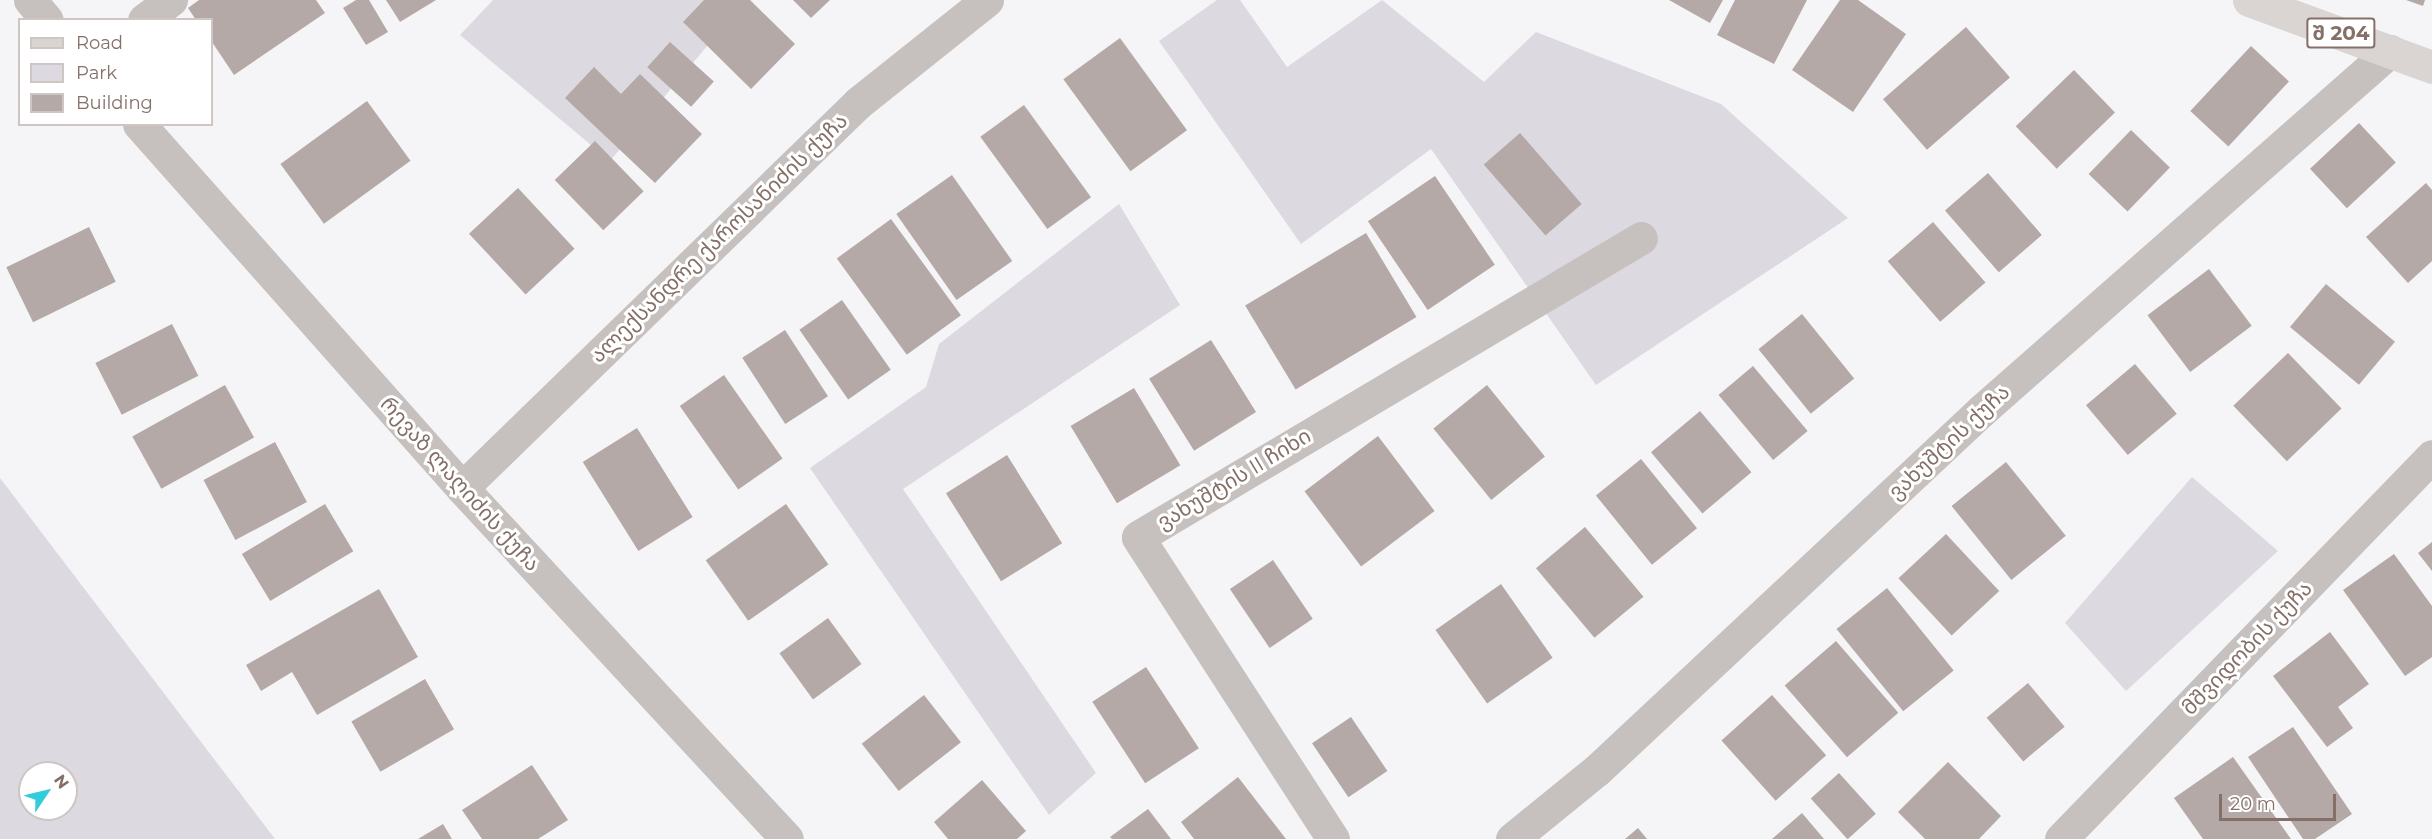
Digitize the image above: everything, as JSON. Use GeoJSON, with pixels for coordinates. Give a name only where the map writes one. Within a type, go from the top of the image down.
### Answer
{"type":"FeatureCollection","features":[{"type":"Feature","properties":{"kind":"main road","name":"შ 204"},"geometry":{"type":"LineString","coordinates":[[2249,0],[2432,66]]}},
{"type":"Feature","properties":{"kind":"street"},"geometry":{"type":"LineString","coordinates":[[30,0],[45,18]]}},
{"type":"Feature","properties":{"kind":"street"},"geometry":{"type":"LineString","coordinates":[[147,18],[171,0]]}},
{"type":"Feature","properties":{"kind":"street","name":"ალექსანდრე ქაროსანიძის ქუჩა"},"geometry":{"type":"LineString","coordinates":[[462,488],[858,104],[987,0]]}},
{"type":"Feature","properties":{"kind":"street","name":"ვახუშტის ქუჩა"},"geometry":{"type":"LineString","coordinates":[[1512,839],[1597,770],[1981,411],[2390,51]]}},
{"type":"Feature","properties":{"kind":"street","name":"რევაზ ლაღიძის ქუჩა"},"geometry":{"type":"LineString","coordinates":[[141,126],[462,488],[787,839]]}},
{"type":"Feature","properties":{"kind":"street","name":"ვახუშტის II ჩიხი"},"geometry":{"type":"LineString","coordinates":[[1333,839],[1138,537],[1641,238]]}},
{"type":"Feature","properties":{"kind":"street","name":"მშვიდობის ქუჩა"},"geometry":{"type":"LineString","coordinates":[[2061,839],[2432,456]]}},
{"type":"Feature","properties":{"kind":"green space"},"geometry":{"type":"Polygon","coordinates":[[[493,0],[746,0],[610,161],[460,35],[493,0]]]}},
{"type":"Feature","properties":{"kind":"green space"},"geometry":{"type":"Polygon","coordinates":[[[1217,0],[1240,0],[1287,67],[1382,0],[1484,82],[1536,32],[1721,104],[1848,218],[1596,385],[1431,149],[1301,244],[1159,41],[1217,0]]]}},
{"type":"Feature","properties":{"kind":"green space"},"geometry":{"type":"Polygon","coordinates":[[[1119,204],[1180,305],[903,489],[1096,773],[1049,815],[810,468],[926,387],[939,344],[1119,204]]]}},
{"type":"Feature","properties":{"kind":"green space"},"geometry":{"type":"Polygon","coordinates":[[[2192,477],[2278,551],[2126,691],[2065,623],[2192,477]]]}},
{"type":"Feature","properties":{"kind":"green space"},"geometry":{"type":"Polygon","coordinates":[[[0,478],[275,839],[0,839],[0,478]]]}},
{"type":"Feature","properties":{"kind":"building"},"geometry":{"type":"Polygon","coordinates":[[[199,0],[316,0],[325,13],[234,75],[213,44],[213,18],[195,18],[188,8],[199,0]]]}},
{"type":"Feature","properties":{"kind":"building"},"geometry":{"type":"Polygon","coordinates":[[[356,0],[369,0],[388,32],[366,45],[343,8],[356,0]]]}},
{"type":"Feature","properties":{"kind":"building"},"geometry":{"type":"Polygon","coordinates":[[[386,0],[436,0],[400,22],[386,0]]]}},
{"type":"Feature","properties":{"kind":"building"},"geometry":{"type":"Polygon","coordinates":[[[704,0],[750,0],[795,44],[751,89],[683,22],[704,0]]]}},
{"type":"Feature","properties":{"kind":"building"},"geometry":{"type":"Polygon","coordinates":[[[793,0],[830,0],[811,18],[793,0]]]}},
{"type":"Feature","properties":{"kind":"building"},"geometry":{"type":"Polygon","coordinates":[[[1669,0],[1723,0],[1710,23],[1669,0]]]}},
{"type":"Feature","properties":{"kind":"building"},"geometry":{"type":"Polygon","coordinates":[[[1735,0],[1807,0],[1774,64],[1717,35],[1735,0]]]}},
{"type":"Feature","properties":{"kind":"building"},"geometry":{"type":"Polygon","coordinates":[[[1840,0],[1858,0],[1906,34],[1853,112],[1792,70],[1840,0]]]}},
{"type":"Feature","properties":{"kind":"building"},"geometry":{"type":"Polygon","coordinates":[[[2406,0],[2425,0],[2423,6],[2406,0]]]}},
{"type":"Feature","properties":{"kind":"building"},"geometry":{"type":"Polygon","coordinates":[[[1966,27],[2010,78],[1927,150],[1883,99],[1966,27]]]}},
{"type":"Feature","properties":{"kind":"building"},"geometry":{"type":"Polygon","coordinates":[[[1120,38],[1187,130],[1130,171],[1063,79],[1120,38]]]}},
{"type":"Feature","properties":{"kind":"building"},"geometry":{"type":"Polygon","coordinates":[[[670,42],[714,81],[691,107],[647,67],[670,42]]]}},
{"type":"Feature","properties":{"kind":"building"},"geometry":{"type":"Polygon","coordinates":[[[2251,46],[2289,81],[2228,147],[2190,111],[2251,46]]]}},
{"type":"Feature","properties":{"kind":"building"},"geometry":{"type":"Polygon","coordinates":[[[594,67],[621,94],[640,74],[702,134],[655,183],[565,98],[594,67]]]}},
{"type":"Feature","properties":{"kind":"building"},"geometry":{"type":"Polygon","coordinates":[[[2074,70],[2115,112],[2057,169],[2016,126],[2074,70]]]}},
{"type":"Feature","properties":{"kind":"building"},"geometry":{"type":"Polygon","coordinates":[[[367,101],[410,161],[324,224],[280,164],[367,101]]]}},
{"type":"Feature","properties":{"kind":"building"},"geometry":{"type":"Polygon","coordinates":[[[1024,105],[1091,197],[1047,229],[980,137],[1024,105]]]}},
{"type":"Feature","properties":{"kind":"building"},"geometry":{"type":"Polygon","coordinates":[[[2359,123],[2396,162],[2347,208],[2310,169],[2359,123]]]}},
{"type":"Feature","properties":{"kind":"building"},"geometry":{"type":"Polygon","coordinates":[[[2131,130],[2170,168],[2127,211],[2089,174],[2131,130]]]}},
{"type":"Feature","properties":{"kind":"building"},"geometry":{"type":"Polygon","coordinates":[[[1520,133],[1582,204],[1545,235],[1484,164],[1520,133]]]}},
{"type":"Feature","properties":{"kind":"building"},"geometry":{"type":"Polygon","coordinates":[[[595,141],[644,191],[603,230],[555,180],[595,141]]]}},
{"type":"Feature","properties":{"kind":"building"},"geometry":{"type":"Polygon","coordinates":[[[1988,173],[2042,235],[1999,272],[1945,210],[1988,173]]]}},
{"type":"Feature","properties":{"kind":"building"},"geometry":{"type":"Polygon","coordinates":[[[952,175],[1012,261],[957,300],[896,214],[952,175]]]}},
{"type":"Feature","properties":{"kind":"building"},"geometry":{"type":"Polygon","coordinates":[[[1435,176],[1495,265],[1428,310],[1368,221],[1435,176]]]}},
{"type":"Feature","properties":{"kind":"building"},"geometry":{"type":"Polygon","coordinates":[[[2426,183],[2432,190],[2432,261],[2408,283],[2366,237],[2426,183]]]}},
{"type":"Feature","properties":{"kind":"building"},"geometry":{"type":"Polygon","coordinates":[[[518,188],[575,249],[526,294],[469,234],[518,188]]]}},
{"type":"Feature","properties":{"kind":"building"},"geometry":{"type":"Polygon","coordinates":[[[891,219],[961,315],[907,355],[837,258],[891,219]]]}},
{"type":"Feature","properties":{"kind":"building"},"geometry":{"type":"Polygon","coordinates":[[[1933,222],[1985,282],[1940,322],[1888,261],[1933,222]]]}},
{"type":"Feature","properties":{"kind":"building"},"geometry":{"type":"Polygon","coordinates":[[[89,227],[116,282],[33,322],[6,267],[89,227]]]}},
{"type":"Feature","properties":{"kind":"building"},"geometry":{"type":"Polygon","coordinates":[[[1366,233],[1416,317],[1296,390],[1245,306],[1366,233]]]}},
{"type":"Feature","properties":{"kind":"building"},"geometry":{"type":"Polygon","coordinates":[[[2209,269],[2252,326],[2190,372],[2148,315],[2209,269]]]}},
{"type":"Feature","properties":{"kind":"building"},"geometry":{"type":"Polygon","coordinates":[[[2326,284],[2395,342],[2359,385],[2290,327],[2326,284]]]}},
{"type":"Feature","properties":{"kind":"building"},"geometry":{"type":"Polygon","coordinates":[[[842,300],[891,370],[848,399],[799,330],[842,300]]]}},
{"type":"Feature","properties":{"kind":"building"},"geometry":{"type":"Polygon","coordinates":[[[1802,314],[1854,379],[1811,414],[1758,349],[1802,314]]]}},
{"type":"Feature","properties":{"kind":"building"},"geometry":{"type":"Polygon","coordinates":[[[172,324],[198,376],[122,415],[95,363],[172,324]]]}},
{"type":"Feature","properties":{"kind":"building"},"geometry":{"type":"Polygon","coordinates":[[[785,330],[828,396],[785,424],[742,358],[785,330]]]}},
{"type":"Feature","properties":{"kind":"building"},"geometry":{"type":"Polygon","coordinates":[[[1211,340],[1256,412],[1194,451],[1149,379],[1211,340]]]}},
{"type":"Feature","properties":{"kind":"building"},"geometry":{"type":"Polygon","coordinates":[[[2288,353],[2341,408],[2287,461],[2233,406],[2288,353]]]}},
{"type":"Feature","properties":{"kind":"building"},"geometry":{"type":"Polygon","coordinates":[[[2135,364],[2177,414],[2128,455],[2086,405],[2135,364]]]}},
{"type":"Feature","properties":{"kind":"building"},"geometry":{"type":"Polygon","coordinates":[[[1753,366],[1808,431],[1773,460],[1719,395],[1753,366]]]}},
{"type":"Feature","properties":{"kind":"building"},"geometry":{"type":"Polygon","coordinates":[[[724,375],[783,459],[738,490],[680,406],[724,375]]]}},
{"type":"Feature","properties":{"kind":"building"},"geometry":{"type":"Polygon","coordinates":[[[225,385],[254,437],[161,489],[132,436],[225,385]]]}},
{"type":"Feature","properties":{"kind":"building"},"geometry":{"type":"Polygon","coordinates":[[[1487,385],[1545,456],[1491,500],[1433,428],[1487,385]]]}},
{"type":"Feature","properties":{"kind":"building"},"geometry":{"type":"Polygon","coordinates":[[[1134,388],[1180,465],[1117,503],[1071,426],[1134,388]]]}},
{"type":"Feature","properties":{"kind":"building"},"geometry":{"type":"Polygon","coordinates":[[[1700,411],[1751,472],[1702,513],[1651,452],[1700,411]]]}},
{"type":"Feature","properties":{"kind":"building"},"geometry":{"type":"Polygon","coordinates":[[[637,428],[693,517],[638,551],[583,462],[637,428]]]}},
{"type":"Feature","properties":{"kind":"building"},"geometry":{"type":"Polygon","coordinates":[[[1378,436],[1435,511],[1361,566],[1305,491],[1378,436]]]}},
{"type":"Feature","properties":{"kind":"building"},"geometry":{"type":"Polygon","coordinates":[[[275,442],[307,502],[235,540],[203,480],[275,442]]]}},
{"type":"Feature","properties":{"kind":"building"},"geometry":{"type":"Polygon","coordinates":[[[1007,455],[1062,543],[1001,581],[946,493],[1007,455]]]}},
{"type":"Feature","properties":{"kind":"building"},"geometry":{"type":"Polygon","coordinates":[[[1641,459],[1697,528],[1652,565],[1596,496],[1641,459]]]}},
{"type":"Feature","properties":{"kind":"building"},"geometry":{"type":"Polygon","coordinates":[[[2006,462],[2066,536],[2011,580],[1952,506],[2006,462]]]}},
{"type":"Feature","properties":{"kind":"building"},"geometry":{"type":"Polygon","coordinates":[[[325,504],[353,551],[270,601],[242,554],[325,504]]]}},
{"type":"Feature","properties":{"kind":"building"},"geometry":{"type":"Polygon","coordinates":[[[786,504],[828,565],[748,621],[706,560],[786,504]]]}},
{"type":"Feature","properties":{"kind":"building"},"geometry":{"type":"Polygon","coordinates":[[[1585,527],[1643,597],[1594,638],[1536,568],[1585,527]]]}},
{"type":"Feature","properties":{"kind":"building"},"geometry":{"type":"Polygon","coordinates":[[[1946,534],[1999,591],[1952,635],[1898,578],[1946,534]]]}},
{"type":"Feature","properties":{"kind":"building"},"geometry":{"type":"Polygon","coordinates":[[[2432,542],[2432,571],[2418,553],[2432,542]]]}},
{"type":"Feature","properties":{"kind":"building"},"geometry":{"type":"Polygon","coordinates":[[[2394,554],[2432,606],[2432,657],[2405,676],[2343,590],[2394,554]]]}},
{"type":"Feature","properties":{"kind":"building"},"geometry":{"type":"Polygon","coordinates":[[[1273,560],[1313,619],[1270,648],[1230,589],[1273,560]]]}},
{"type":"Feature","properties":{"kind":"building"},"geometry":{"type":"Polygon","coordinates":[[[1501,584],[1553,658],[1487,704],[1435,630],[1501,584]]]}},
{"type":"Feature","properties":{"kind":"building"},"geometry":{"type":"Polygon","coordinates":[[[1887,588],[1954,670],[1903,711],[1836,629],[1887,588]]]}},
{"type":"Feature","properties":{"kind":"building"},"geometry":{"type":"Polygon","coordinates":[[[379,589],[418,657],[317,715],[292,672],[261,691],[246,665],[379,589]]]}},
{"type":"Feature","properties":{"kind":"building"},"geometry":{"type":"Polygon","coordinates":[[[828,618],[862,664],[813,699],[779,653],[828,618]]]}},
{"type":"Feature","properties":{"kind":"building"},"geometry":{"type":"Polygon","coordinates":[[[2330,632],[2369,684],[2338,707],[2353,728],[2327,747],[2273,676],[2330,632]]]}},
{"type":"Feature","properties":{"kind":"building"},"geometry":{"type":"Polygon","coordinates":[[[1836,641],[1898,713],[1847,757],[1785,686],[1836,641]]]}},
{"type":"Feature","properties":{"kind":"building"},"geometry":{"type":"Polygon","coordinates":[[[1146,667],[1199,748],[1145,783],[1092,702],[1146,667]]]}},
{"type":"Feature","properties":{"kind":"building"},"geometry":{"type":"Polygon","coordinates":[[[425,679],[454,729],[380,772],[351,722],[425,679]]]}},
{"type":"Feature","properties":{"kind":"building"},"geometry":{"type":"Polygon","coordinates":[[[2028,683],[2065,727],[2023,761],[1987,718],[2028,683]]]}},
{"type":"Feature","properties":{"kind":"building"},"geometry":{"type":"Polygon","coordinates":[[[924,695],[961,742],[899,791],[862,744],[924,695]]]}},
{"type":"Feature","properties":{"kind":"building"},"geometry":{"type":"Polygon","coordinates":[[[1772,695],[1826,755],[1776,801],[1721,741],[1772,695]]]}},
{"type":"Feature","properties":{"kind":"building"},"geometry":{"type":"Polygon","coordinates":[[[1351,717],[1387,771],[1348,797],[1312,743],[1351,717]]]}},
{"type":"Feature","properties":{"kind":"building"},"geometry":{"type":"Polygon","coordinates":[[[2293,727],[2352,814],[2315,839],[2303,839],[2248,757],[2293,727]]]}},
{"type":"Feature","properties":{"kind":"building"},"geometry":{"type":"Polygon","coordinates":[[[2233,757],[2291,839],[2203,839],[2174,798],[2233,757]]]}},
{"type":"Feature","properties":{"kind":"building"},"geometry":{"type":"Polygon","coordinates":[[[1948,762],[2001,816],[1979,839],[1925,839],[1898,812],[1948,762]]]}},
{"type":"Feature","properties":{"kind":"building"},"geometry":{"type":"Polygon","coordinates":[[[532,765],[568,820],[538,839],[482,839],[462,810],[532,765]]]}},
{"type":"Feature","properties":{"kind":"building"},"geometry":{"type":"Polygon","coordinates":[[[1839,773],[1876,814],[1847,839],[1811,798],[1839,773]]]}},
{"type":"Feature","properties":{"kind":"building"},"geometry":{"type":"Polygon","coordinates":[[[1238,777],[1286,839],[1194,839],[1181,822],[1238,777]]]}},
{"type":"Feature","properties":{"kind":"building"},"geometry":{"type":"Polygon","coordinates":[[[982,780],[1026,831],[1017,839],[948,839],[934,822],[982,780]]]}},
{"type":"Feature","properties":{"kind":"building"},"geometry":{"type":"Polygon","coordinates":[[[1148,809],[1171,839],[1112,839],[1110,837],[1148,809]]]}},
{"type":"Feature","properties":{"kind":"building"},"geometry":{"type":"Polygon","coordinates":[[[1802,813],[1824,839],[1772,839],[1802,813]]]}},
{"type":"Feature","properties":{"kind":"building"},"geometry":{"type":"Polygon","coordinates":[[[443,824],[452,839],[418,839],[443,824]]]}},
{"type":"Feature","properties":{"kind":"building"},"geometry":{"type":"Polygon","coordinates":[[[1638,828],[1647,839],[1625,839],[1638,828]]]}}]}
